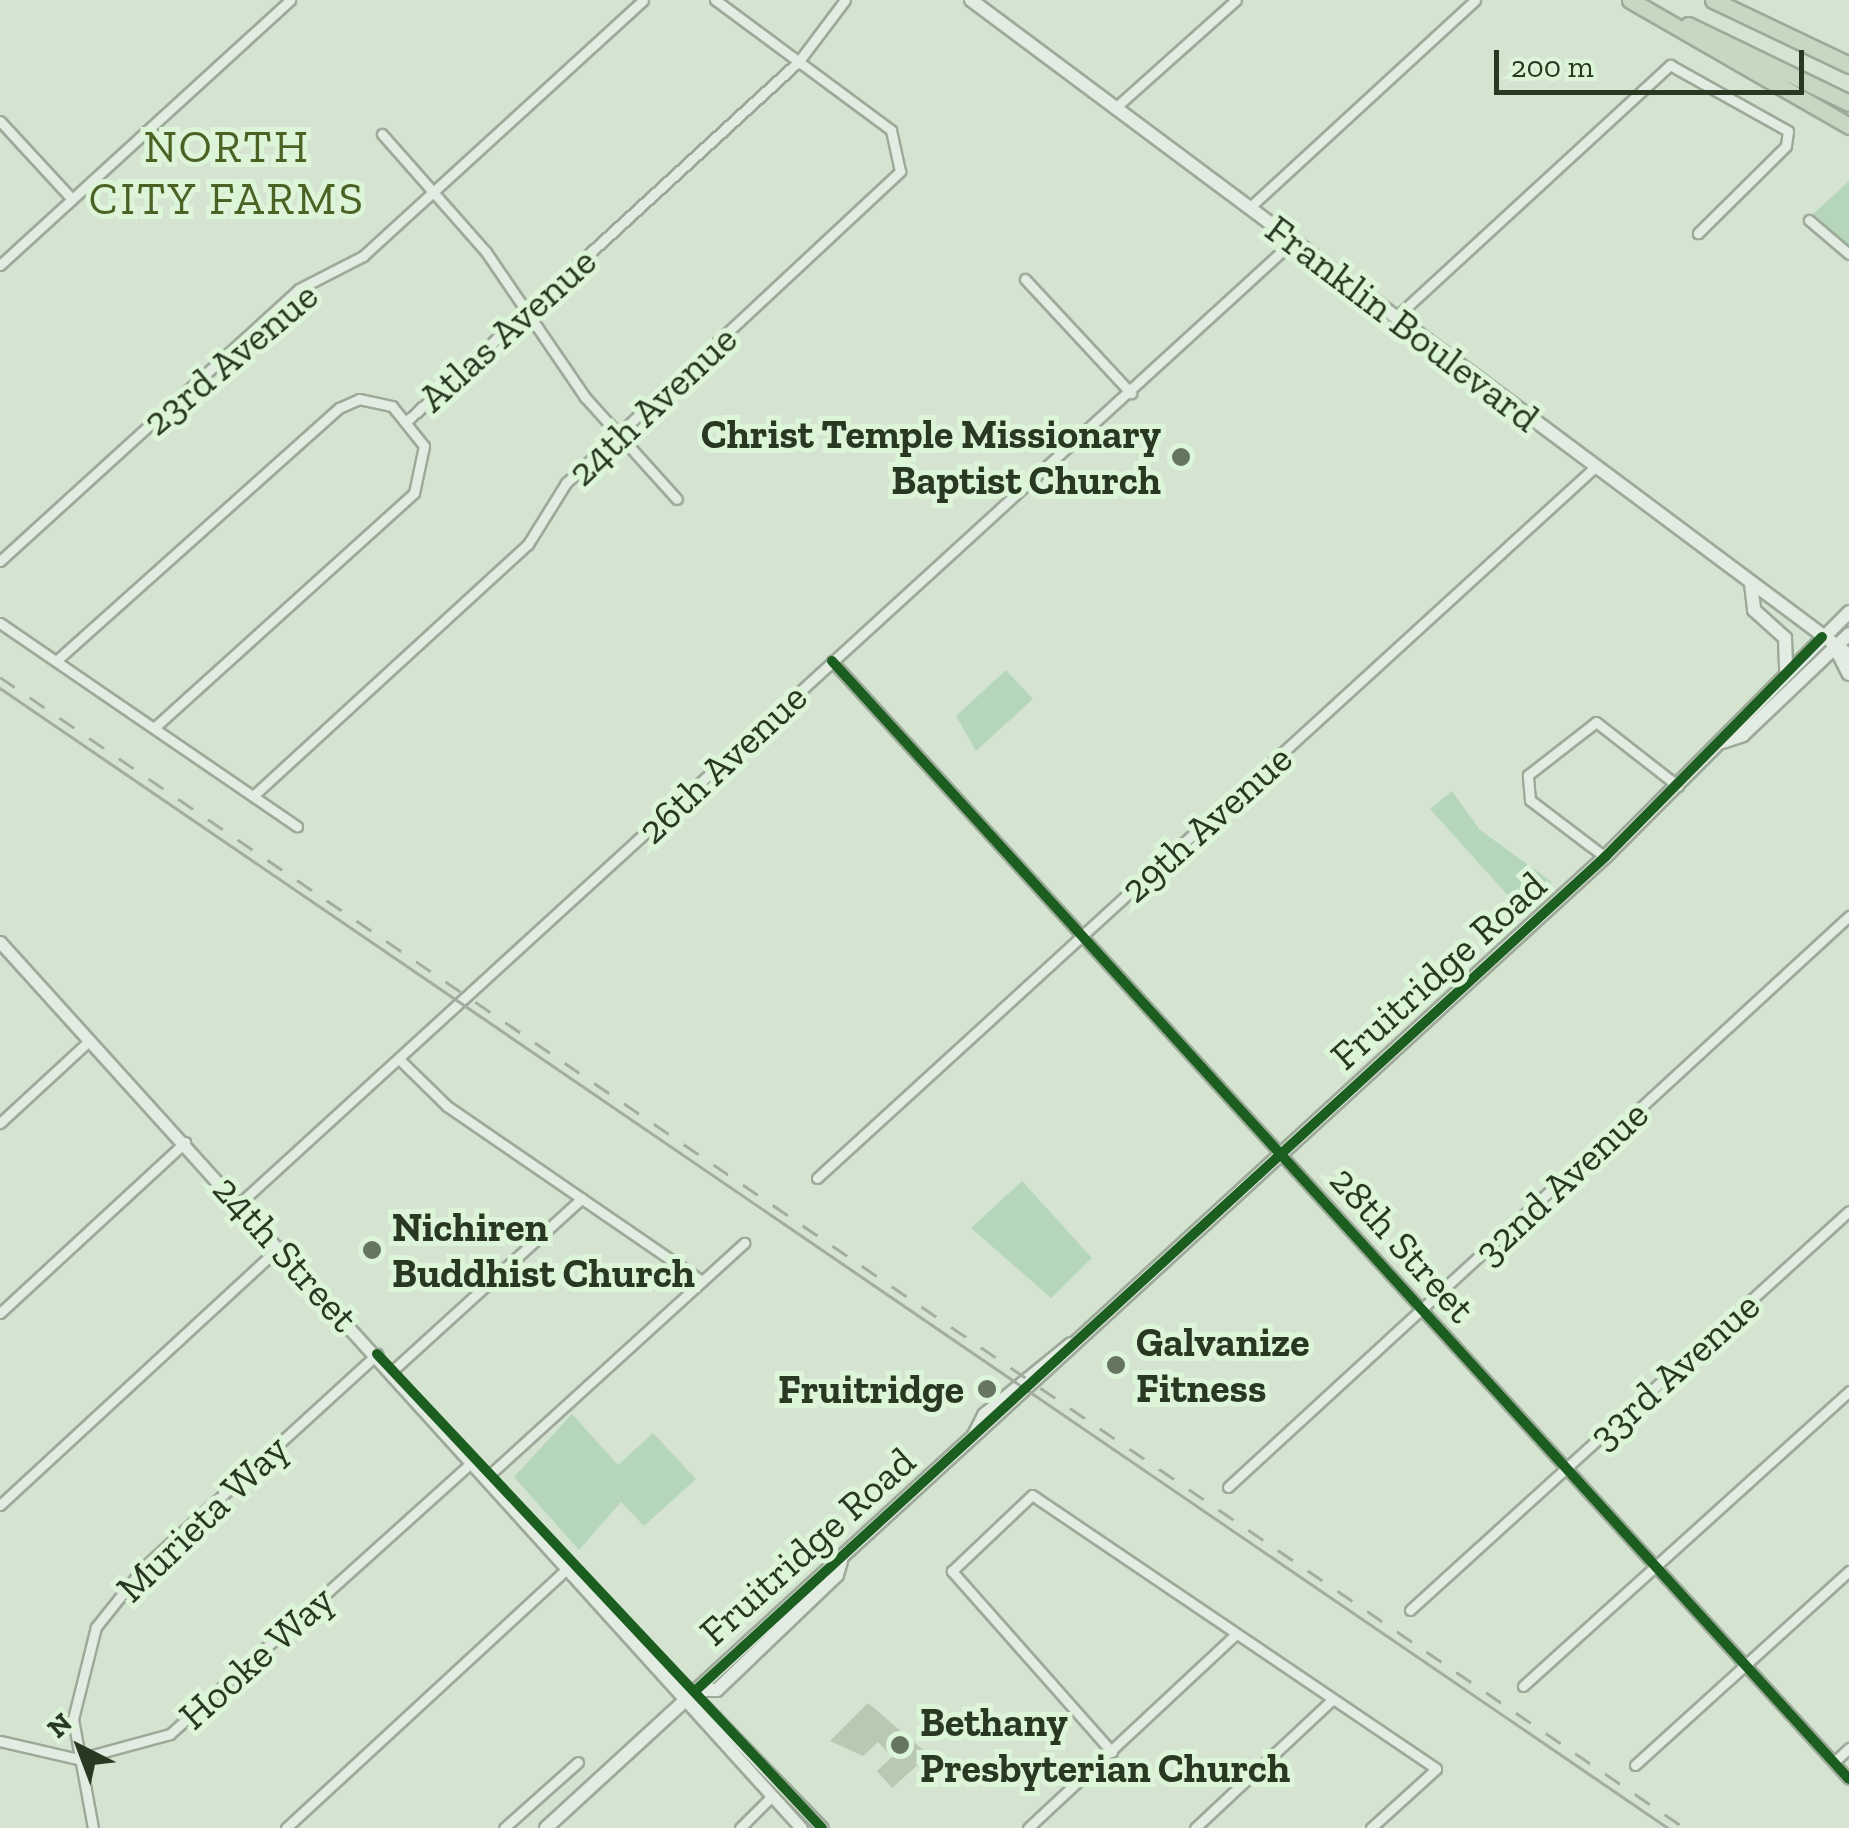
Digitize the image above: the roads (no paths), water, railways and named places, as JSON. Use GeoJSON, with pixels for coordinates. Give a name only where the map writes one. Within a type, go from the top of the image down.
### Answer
{"type":"FeatureCollection","features":[{"type":"Feature","properties":{"kind":"highway"},"geometry":{"type":"LineString","coordinates":[[1632,0],[1849,103]]}},
{"type":"Feature","properties":{"kind":"highway"},"geometry":{"type":"LineString","coordinates":[[1632,0],[1849,126]]}},
{"type":"Feature","properties":{"kind":"highway"},"geometry":{"type":"LineString","coordinates":[[1713,0],[1849,66]]}},
{"type":"Feature","properties":{"kind":"highway"},"geometry":{"type":"LineString","coordinates":[[1760,22],[1849,56]]}},
{"type":"Feature","properties":{"kind":"main road","name":"Franklin Boulevard"},"geometry":{"type":"LineString","coordinates":[[971,0],[989,5],[1115,108],[1849,654]]}},
{"type":"Feature","properties":{"kind":"main road"},"geometry":{"type":"LineString","coordinates":[[1751,584],[1754,610],[1784,638],[1786,669]]}},
{"type":"Feature","properties":{"kind":"main road","name":"Fruitridge Road"},"geometry":{"type":"LineString","coordinates":[[546,1828],[696,1690],[717,1690],[838,1575],[841,1561],[972,1437],[1606,857],[1722,742],[1786,669],[1849,612]]}},
{"type":"Feature","properties":{"kind":"main road","name":"Fruitridge Road"},"geometry":{"type":"LineString","coordinates":[[1722,742],[1743,735],[1849,634]]}},
{"type":"Feature","properties":{"kind":"main road","name":"Franklin Boulevard"},"geometry":{"type":"LineString","coordinates":[[1835,647],[1849,674]]}},
{"type":"Feature","properties":{"kind":"street"},"geometry":{"type":"LineString","coordinates":[[0,265],[290,0]]}},
{"type":"Feature","properties":{"kind":"street","name":"23rd Avenue"},"geometry":{"type":"LineString","coordinates":[[0,560],[299,289],[353,264],[643,0]]}},
{"type":"Feature","properties":{"kind":"street"},"geometry":{"type":"LineString","coordinates":[[715,0],[799,61]]}},
{"type":"Feature","properties":{"kind":"street","name":"Atlas Avenue"},"geometry":{"type":"LineString","coordinates":[[56,661],[338,408],[381,401],[407,421],[799,61],[845,0]]}},
{"type":"Feature","properties":{"kind":"street"},"geometry":{"type":"LineString","coordinates":[[1115,108],[1236,0]]}},
{"type":"Feature","properties":{"kind":"street"},"geometry":{"type":"LineString","coordinates":[[1249,208],[1476,1]]}},
{"type":"Feature","properties":{"kind":"street","name":"24th Avenue"},"geometry":{"type":"LineString","coordinates":[[253,796],[528,544],[558,492],[900,171],[891,130],[799,61]]}},
{"type":"Feature","properties":{"kind":"street"},"geometry":{"type":"LineString","coordinates":[[1396,318],[1659,72],[1685,66],[1788,131],[1786,146],[1698,233]]}},
{"type":"Feature","properties":{"kind":"street"},"geometry":{"type":"LineString","coordinates":[[0,121],[72,199]]}},
{"type":"Feature","properties":{"kind":"street"},"geometry":{"type":"LineString","coordinates":[[382,134],[434,191],[618,435],[677,499]]}},
{"type":"Feature","properties":{"kind":"street"},"geometry":{"type":"LineString","coordinates":[[1809,220],[1849,254]]}},
{"type":"Feature","properties":{"kind":"street","name":"26th Avenue"},"geometry":{"type":"LineString","coordinates":[[240,1203],[1293,241]]}},
{"type":"Feature","properties":{"kind":"street"},"geometry":{"type":"LineString","coordinates":[[1025,279],[1131,392]]}},
{"type":"Feature","properties":{"kind":"street"},"geometry":{"type":"LineString","coordinates":[[154,728],[414,493],[426,456],[407,421]]}},
{"type":"Feature","properties":{"kind":"street","name":"29th Avenue"},"geometry":{"type":"LineString","coordinates":[[817,1178],[1595,467]]}},
{"type":"Feature","properties":{"kind":"street"},"geometry":{"type":"LineString","coordinates":[[0,623],[297,826]]}},
{"type":"Feature","properties":{"kind":"street","name":"28th Street"},"geometry":{"type":"LineString","coordinates":[[832,661],[1849,1779]]}},
{"type":"Feature","properties":{"kind":"street"},"geometry":{"type":"LineString","coordinates":[[1606,857],[1530,800],[1528,775],[1596,722],[1678,786]]}},
{"type":"Feature","properties":{"kind":"street","name":"32nd Avenue"},"geometry":{"type":"LineString","coordinates":[[1228,1487],[1849,916]]}},
{"type":"Feature","properties":{"kind":"street","name":"24th Street"},"geometry":{"type":"LineString","coordinates":[[0,942],[377,1354],[569,1567],[684,1702],[801,1828]]}},
{"type":"Feature","properties":{"kind":"street"},"geometry":{"type":"LineString","coordinates":[[0,1122],[90,1040]]}},
{"type":"Feature","properties":{"kind":"street"},"geometry":{"type":"LineString","coordinates":[[399,1059],[440,1101],[702,1281]]}},
{"type":"Feature","properties":{"kind":"street"},"geometry":{"type":"LineString","coordinates":[[0,1313],[185,1142]]}},
{"type":"Feature","properties":{"kind":"street"},"geometry":{"type":"LineString","coordinates":[[391,1372],[582,1198]]}},
{"type":"Feature","properties":{"kind":"street","name":"33rd Avenue"},"geometry":{"type":"LineString","coordinates":[[1410,1610],[1849,1211]]}},
{"type":"Feature","properties":{"kind":"street"},"geometry":{"type":"LineString","coordinates":[[487,1477],[744,1242]]}},
{"type":"Feature","properties":{"kind":"street"},"geometry":{"type":"LineString","coordinates":[[0,1505],[280,1247]]}},
{"type":"Feature","properties":{"kind":"street","name":"Murieta Way"},"geometry":{"type":"LineString","coordinates":[[93,1828],[78,1760],[80,1672],[109,1606],[377,1354]]}},
{"type":"Feature","properties":{"kind":"street"},"geometry":{"type":"LineString","coordinates":[[1524,1686],[1849,1391]]}},
{"type":"Feature","properties":{"kind":"street","name":"Hooke Way"},"geometry":{"type":"LineString","coordinates":[[0,1741],[78,1760],[132,1751],[188,1722],[473,1462]]}},
{"type":"Feature","properties":{"kind":"street"},"geometry":{"type":"LineString","coordinates":[[1112,1752],[952,1571],[1032,1495],[1436,1769],[1371,1828]]}},
{"type":"Feature","properties":{"kind":"street"},"geometry":{"type":"LineString","coordinates":[[286,1828],[569,1567]]}},
{"type":"Feature","properties":{"kind":"street","name":"24th Street"},"geometry":{"type":"LineString","coordinates":[[569,1567],[696,1690],[822,1828]]}},
{"type":"Feature","properties":{"kind":"street"},"geometry":{"type":"LineString","coordinates":[[1636,1765],[1849,1570]]}},
{"type":"Feature","properties":{"kind":"street"},"geometry":{"type":"LineString","coordinates":[[1028,1828],[1235,1636]]}},
{"type":"Feature","properties":{"kind":"street"},"geometry":{"type":"LineString","coordinates":[[1194,1828],[1332,1700]]}},
{"type":"Feature","properties":{"kind":"street"},"geometry":{"type":"LineString","coordinates":[[1834,1762],[1849,1748]]}},
{"type":"Feature","properties":{"kind":"street"},"geometry":{"type":"LineString","coordinates":[[504,1828],[578,1762]]}},
{"type":"Feature","properties":{"kind":"street"},"geometry":{"type":"LineString","coordinates":[[740,1828],[770,1797]]}},
{"type":"Feature","properties":{"kind":"tram line"},"geometry":{"type":"LineString","coordinates":[[0,688],[1668,1828]]}},
{"type":"Feature","properties":{"kind":"railway"},"geometry":{"type":"LineString","coordinates":[[0,677],[1685,1828]]}},
{"type":"Feature","properties":{"kind":"place","name":"Christ Temple Missionary Baptist Church"},"geometry":{"type":"Point","coordinates":[1181,457]}},
{"type":"Feature","properties":{"kind":"place","name":"Nichiren Buddhist Church"},"geometry":{"type":"Point","coordinates":[372,1250]}},
{"type":"Feature","properties":{"kind":"place","name":"Galvanize Fitness"},"geometry":{"type":"Point","coordinates":[1116,1365]}},
{"type":"Feature","properties":{"kind":"place","name":"Fruitridge"},"geometry":{"type":"Point","coordinates":[987,1389]}},
{"type":"Feature","properties":{"kind":"place","name":"Bethany Presbyterian Church"},"geometry":{"type":"Point","coordinates":[900,1745]}},
{"type":"Feature","properties":{"kind":"district","name":"NORTH CITY FARMS"},"geometry":{"type":"Point","coordinates":[227,174]}}]}
